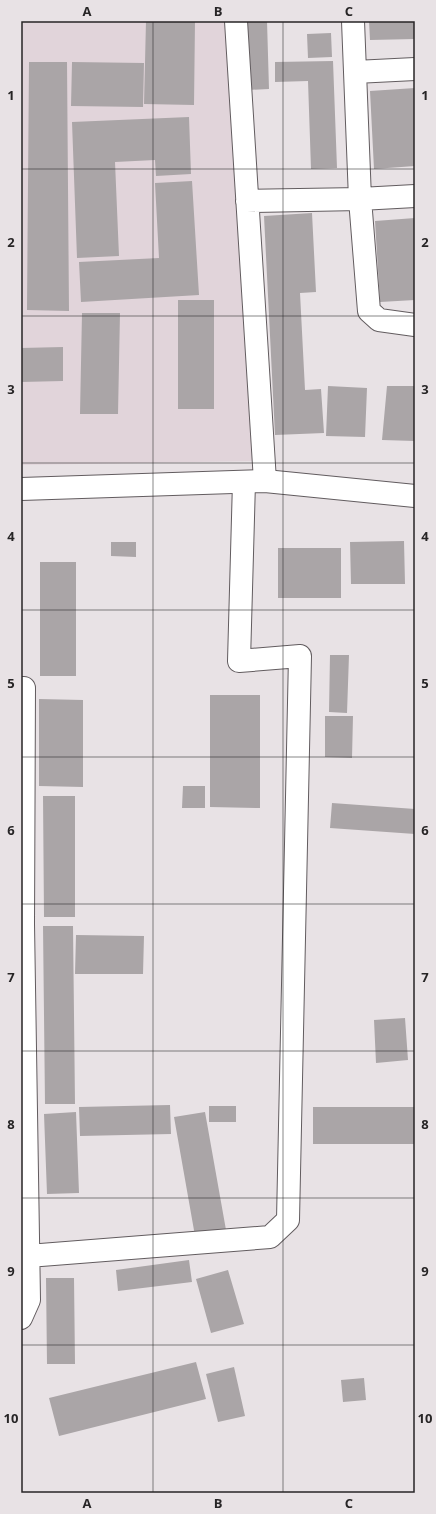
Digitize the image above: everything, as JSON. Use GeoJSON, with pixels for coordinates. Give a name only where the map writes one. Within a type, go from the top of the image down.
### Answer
{"type":"FeatureCollection","features":[{"type":"Feature","properties":{"kind":"street"},"geometry":{"type":"LineString","coordinates":[[28,1256],[270,1237],[288,1220],[300,656],[239,661],[254,481],[247,201],[236,21]]}},
{"type":"Feature","properties":{"kind":"street"},"geometry":{"type":"LineString","coordinates":[[353,21],[360,200],[368,311],[379,320],[415,325]]}},
{"type":"Feature","properties":{"kind":"street"},"geometry":{"type":"LineString","coordinates":[[355,72],[415,69]]}},
{"type":"Feature","properties":{"kind":"street"},"geometry":{"type":"LineString","coordinates":[[247,201],[360,200],[415,196]]}},
{"type":"Feature","properties":{"kind":"street"},"geometry":{"type":"LineString","coordinates":[[21,489],[254,481],[415,496]]}},
{"type":"Feature","properties":{"kind":"street"},"geometry":{"type":"LineString","coordinates":[[21,688],[24,688],[22,924],[29,1300],[21,1318]]}},
{"type":"Feature","properties":{"kind":"shaded area"},"geometry":{"type":"Polygon","coordinates":[[[21,21],[228,21],[255,461],[21,465],[21,21]]]}},
{"type":"Feature","properties":{"kind":"building"},"geometry":{"type":"Polygon","coordinates":[[[146,21],[195,21],[194,105],[144,104],[146,21]]]}},
{"type":"Feature","properties":{"kind":"building"},"geometry":{"type":"Polygon","coordinates":[[[246,21],[267,21],[269,89],[248,90],[246,21]]]}},
{"type":"Feature","properties":{"kind":"building"},"geometry":{"type":"Polygon","coordinates":[[[369,21],[415,21],[415,39],[370,40],[369,21]]]}},
{"type":"Feature","properties":{"kind":"building"},"geometry":{"type":"Polygon","coordinates":[[[331,33],[332,57],[308,58],[307,34],[331,33]]]}},
{"type":"Feature","properties":{"kind":"building"},"geometry":{"type":"Polygon","coordinates":[[[333,61],[337,168],[311,169],[308,81],[275,82],[275,62],[333,61]]]}},
{"type":"Feature","properties":{"kind":"building"},"geometry":{"type":"Polygon","coordinates":[[[29,62],[67,62],[69,311],[27,310],[29,62]]]}},
{"type":"Feature","properties":{"kind":"building"},"geometry":{"type":"Polygon","coordinates":[[[72,62],[144,63],[143,107],[71,106],[72,62]]]}},
{"type":"Feature","properties":{"kind":"building"},"geometry":{"type":"Polygon","coordinates":[[[415,88],[415,166],[374,169],[370,91],[415,88]]]}},
{"type":"Feature","properties":{"kind":"building"},"geometry":{"type":"Polygon","coordinates":[[[189,117],[191,174],[156,176],[155,160],[115,162],[119,256],[77,258],[72,122],[189,117]]]}},
{"type":"Feature","properties":{"kind":"building"},"geometry":{"type":"Polygon","coordinates":[[[192,181],[199,295],[81,302],[79,262],[159,258],[155,183],[192,181]]]}},
{"type":"Feature","properties":{"kind":"building"},"geometry":{"type":"Polygon","coordinates":[[[312,213],[316,292],[300,293],[305,390],[321,389],[324,433],[275,435],[264,216],[312,213]]]}},
{"type":"Feature","properties":{"kind":"building"},"geometry":{"type":"Polygon","coordinates":[[[415,218],[415,300],[380,302],[375,221],[415,218]]]}},
{"type":"Feature","properties":{"kind":"building"},"geometry":{"type":"Polygon","coordinates":[[[178,300],[214,300],[214,409],[178,409],[178,300]]]}},
{"type":"Feature","properties":{"kind":"building"},"geometry":{"type":"Polygon","coordinates":[[[82,313],[120,313],[118,414],[80,414],[82,313]]]}},
{"type":"Feature","properties":{"kind":"building"},"geometry":{"type":"Polygon","coordinates":[[[63,347],[63,381],[21,382],[21,348],[63,347]]]}},
{"type":"Feature","properties":{"kind":"building"},"geometry":{"type":"Polygon","coordinates":[[[328,386],[367,388],[365,437],[326,436],[328,386]]]}},
{"type":"Feature","properties":{"kind":"building"},"geometry":{"type":"Polygon","coordinates":[[[387,386],[415,386],[415,441],[382,440],[387,386]]]}},
{"type":"Feature","properties":{"kind":"building"},"geometry":{"type":"Polygon","coordinates":[[[404,541],[405,584],[351,584],[350,542],[404,541]]]}},
{"type":"Feature","properties":{"kind":"building"},"geometry":{"type":"Polygon","coordinates":[[[111,542],[136,542],[136,557],[111,556],[111,542]]]}},
{"type":"Feature","properties":{"kind":"building"},"geometry":{"type":"Polygon","coordinates":[[[278,548],[341,548],[341,598],[278,598],[278,548]]]}},
{"type":"Feature","properties":{"kind":"building"},"geometry":{"type":"Polygon","coordinates":[[[40,562],[76,562],[76,676],[40,676],[40,562]]]}},
{"type":"Feature","properties":{"kind":"building"},"geometry":{"type":"Polygon","coordinates":[[[330,655],[349,655],[347,713],[329,712],[330,655]]]}},
{"type":"Feature","properties":{"kind":"building"},"geometry":{"type":"Polygon","coordinates":[[[210,695],[260,695],[260,808],[210,807],[210,695]]]}},
{"type":"Feature","properties":{"kind":"building"},"geometry":{"type":"Polygon","coordinates":[[[39,699],[83,700],[83,787],[39,786],[39,699]]]}},
{"type":"Feature","properties":{"kind":"building"},"geometry":{"type":"Polygon","coordinates":[[[325,716],[353,716],[352,758],[325,757],[325,716]]]}},
{"type":"Feature","properties":{"kind":"building"},"geometry":{"type":"Polygon","coordinates":[[[183,786],[205,786],[205,808],[182,808],[183,786]]]}},
{"type":"Feature","properties":{"kind":"building"},"geometry":{"type":"Polygon","coordinates":[[[43,796],[75,796],[75,917],[44,917],[43,796]]]}},
{"type":"Feature","properties":{"kind":"building"},"geometry":{"type":"Polygon","coordinates":[[[332,803],[415,809],[415,834],[330,828],[332,803]]]}},
{"type":"Feature","properties":{"kind":"building"},"geometry":{"type":"Polygon","coordinates":[[[43,926],[73,926],[75,1104],[45,1104],[43,926]]]}},
{"type":"Feature","properties":{"kind":"building"},"geometry":{"type":"Polygon","coordinates":[[[76,935],[144,936],[143,974],[75,974],[76,935]]]}},
{"type":"Feature","properties":{"kind":"building"},"geometry":{"type":"Polygon","coordinates":[[[405,1018],[408,1060],[376,1063],[374,1020],[405,1018]]]}},
{"type":"Feature","properties":{"kind":"building"},"geometry":{"type":"Polygon","coordinates":[[[170,1105],[171,1134],[80,1136],[79,1107],[170,1105]]]}},
{"type":"Feature","properties":{"kind":"building"},"geometry":{"type":"Polygon","coordinates":[[[209,1106],[236,1106],[236,1122],[209,1122],[209,1106]]]}},
{"type":"Feature","properties":{"kind":"building"},"geometry":{"type":"Polygon","coordinates":[[[313,1107],[415,1107],[415,1144],[313,1144],[313,1107]]]}},
{"type":"Feature","properties":{"kind":"building"},"geometry":{"type":"Polygon","coordinates":[[[76,1112],[79,1193],[47,1194],[44,1114],[76,1112]]]}},
{"type":"Feature","properties":{"kind":"building"},"geometry":{"type":"Polygon","coordinates":[[[205,1112],[226,1230],[195,1236],[174,1117],[205,1112]]]}},
{"type":"Feature","properties":{"kind":"building"},"geometry":{"type":"Polygon","coordinates":[[[189,1260],[192,1282],[118,1291],[116,1270],[189,1260]]]}},
{"type":"Feature","properties":{"kind":"building"},"geometry":{"type":"Polygon","coordinates":[[[228,1270],[244,1324],[211,1333],[196,1279],[228,1270]]]}},
{"type":"Feature","properties":{"kind":"building"},"geometry":{"type":"Polygon","coordinates":[[[46,1278],[74,1278],[75,1364],[47,1364],[46,1278]]]}},
{"type":"Feature","properties":{"kind":"building"},"geometry":{"type":"Polygon","coordinates":[[[196,1362],[206,1399],[59,1436],[49,1398],[196,1362]]]}},
{"type":"Feature","properties":{"kind":"building"},"geometry":{"type":"Polygon","coordinates":[[[234,1367],[245,1416],[218,1422],[206,1374],[234,1367]]]}},
{"type":"Feature","properties":{"kind":"building"},"geometry":{"type":"Polygon","coordinates":[[[364,1378],[366,1400],[343,1402],[341,1380],[364,1378]]]}}]}
